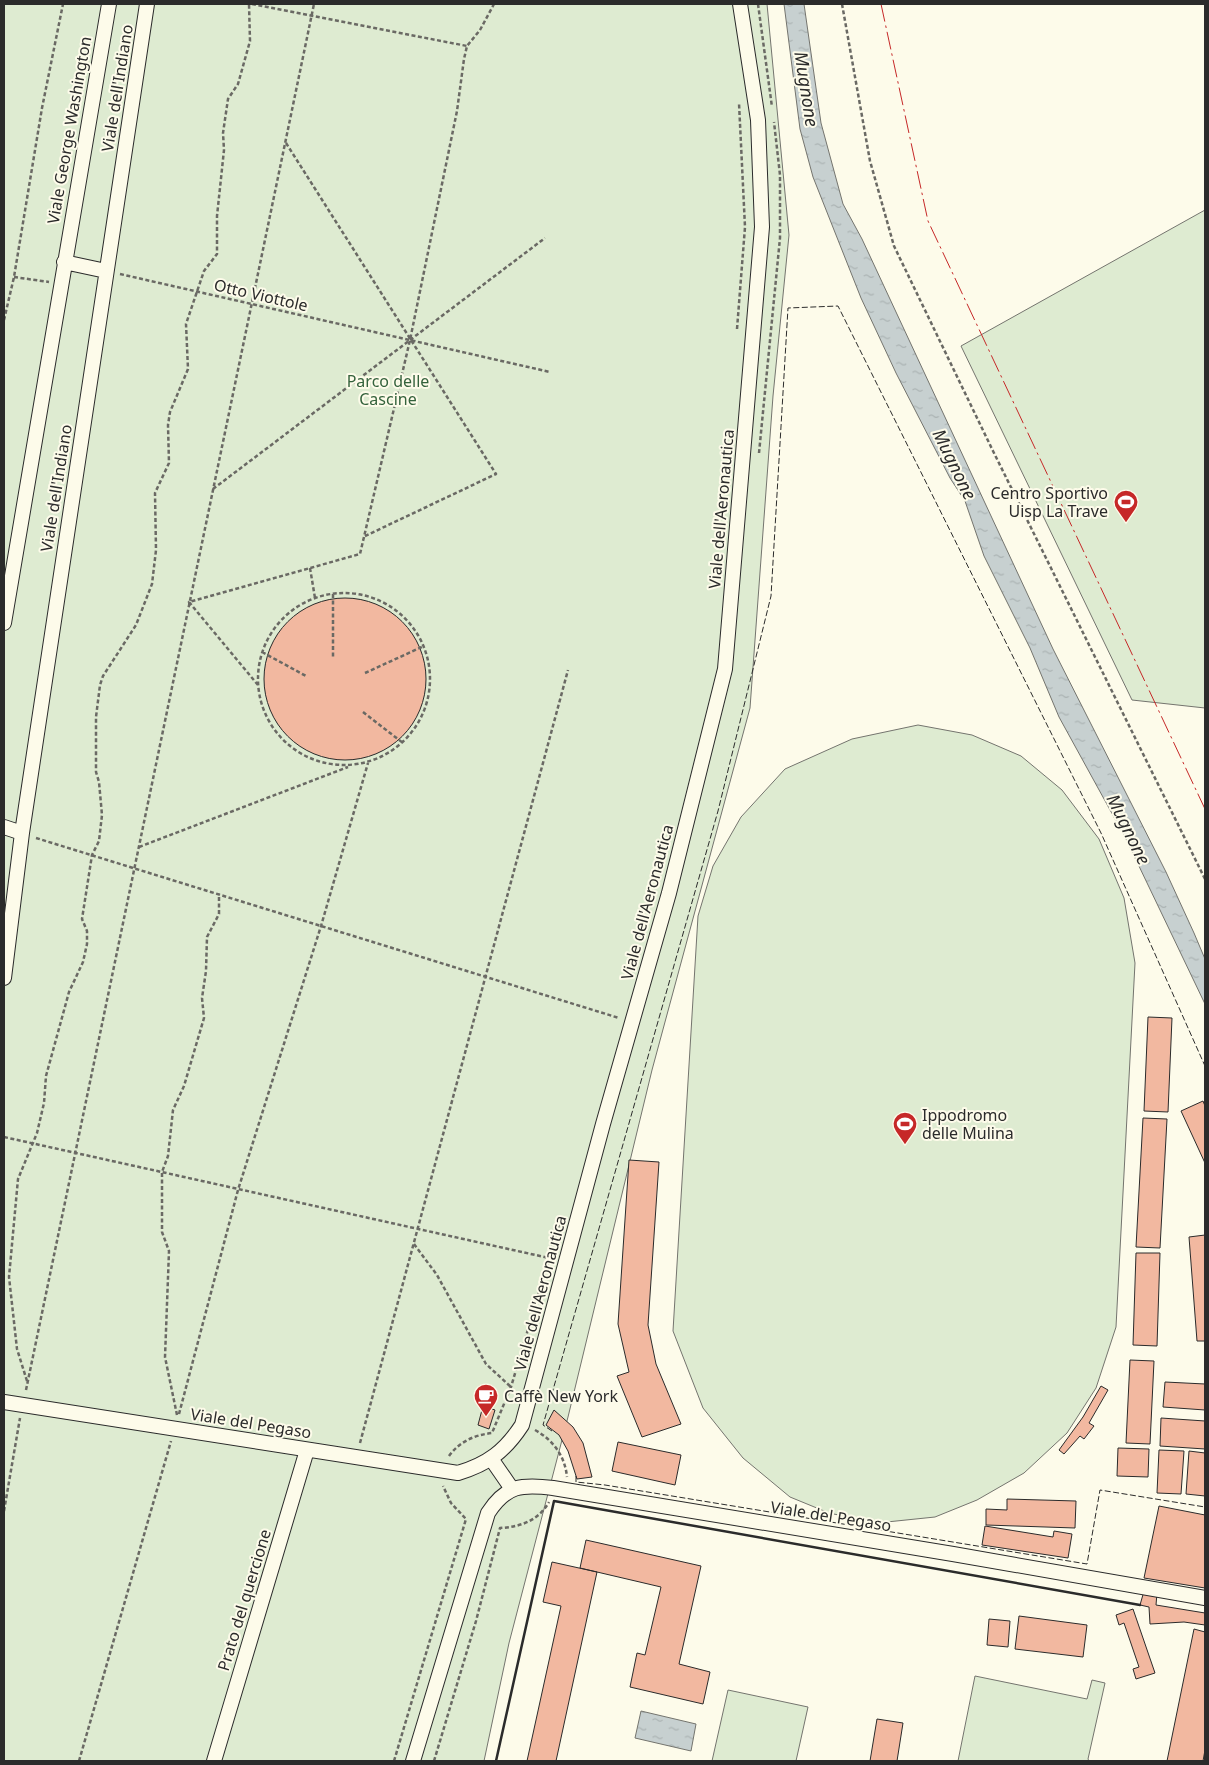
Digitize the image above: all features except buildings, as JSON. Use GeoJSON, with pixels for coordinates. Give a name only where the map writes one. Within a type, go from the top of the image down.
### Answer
{"type":"FeatureCollection","features":[{"type":"Feature","properties":{"kind":"street","name":"Viale George Washington"},"geometry":{"type":"LineString","coordinates":[[4,623],[109,4]]}},
{"type":"Feature","properties":{"kind":"street","name":"Viale dell'Indiano"},"geometry":{"type":"LineString","coordinates":[[4,978],[22,833],[147,4]]}},
{"type":"Feature","properties":{"kind":"street","name":"Viale dell'Aeronautica"},"geometry":{"type":"LineString","coordinates":[[492,1460],[501,1452],[522,1425],[602,1124],[669,893],[725,669],[762,227],[758,120],[740,4]]}},
{"type":"Feature","properties":{"kind":"street"},"geometry":{"type":"LineString","coordinates":[[64,262],[106,271]]}},
{"type":"Feature","properties":{"kind":"street"},"geometry":{"type":"LineString","coordinates":[[4,827],[22,833]]}},
{"type":"Feature","properties":{"kind":"street","name":"Viale del Pegaso"},"geometry":{"type":"LineString","coordinates":[[4,1402],[458,1473],[492,1460]]}},
{"type":"Feature","properties":{"kind":"street","name":"Prato del quercione"},"geometry":{"type":"LineString","coordinates":[[214,1761],[308,1450]]}},
{"type":"Feature","properties":{"kind":"street"},"geometry":{"type":"LineString","coordinates":[[413,1761],[483,1524],[493,1504],[512,1490],[492,1460]]}},
{"type":"Feature","properties":{"kind":"street","name":"Viale del Pegaso"},"geometry":{"type":"LineString","coordinates":[[512,1490],[523,1486],[553,1488],[1205,1598]]}},
{"type":"Feature","properties":{"kind":"path"},"geometry":{"type":"LineString","coordinates":[[4,320],[14,277],[42,108],[63,4]]}},
{"type":"Feature","properties":{"kind":"path"},"geometry":{"type":"LineString","coordinates":[[27,1382],[17,1349],[9,1277],[18,1179],[31,1143],[37,1133],[44,1103],[44,1087],[69,992],[83,962],[87,944],[86,931],[82,919],[92,855],[98,841],[102,815],[99,782],[96,772],[97,697],[103,676],[136,624],[152,584],[156,550],[155,493],[169,463],[168,425],[179,387],[188,369],[186,324],[204,271],[217,254],[217,216],[224,150],[223,133],[228,99],[238,84],[250,41],[250,4],[467,46]]}},
{"type":"Feature","properties":{"kind":"path"},"geometry":{"type":"LineString","coordinates":[[4,1511],[22,1405],[314,4]]}},
{"type":"Feature","properties":{"kind":"path"},"geometry":{"type":"LineString","coordinates":[[189,602],[360,554],[410,340],[457,111],[467,46],[480,30],[494,4]]}},
{"type":"Feature","properties":{"kind":"path"},"geometry":{"type":"LineString","coordinates":[[842,4],[870,162],[894,246],[1205,879]]}},
{"type":"Feature","properties":{"kind":"path"},"geometry":{"type":"LineString","coordinates":[[737,334],[745,227],[739,98]]}},
{"type":"Feature","properties":{"kind":"path"},"geometry":{"type":"LineString","coordinates":[[285,142],[496,474],[363,537]]}},
{"type":"Feature","properties":{"kind":"path"},"geometry":{"type":"LineString","coordinates":[[213,489],[545,238]]}},
{"type":"Feature","properties":{"kind":"path","name":"Otto Viottole"},"geometry":{"type":"LineString","coordinates":[[106,271],[550,372]]}},
{"type":"Feature","properties":{"kind":"path"},"geometry":{"type":"LineString","coordinates":[[14,277],[41,281]]}},
{"type":"Feature","properties":{"kind":"path"},"geometry":{"type":"LineString","coordinates":[[310,568],[315,598]]}},
{"type":"Feature","properties":{"kind":"path"},"geometry":{"type":"LineString","coordinates":[[138,848],[352,766],[368,763],[390,753],[403,743],[421,720],[428,703],[431,677],[424,646],[413,627],[389,605],[359,594],[333,594],[315,598],[288,613],[276,626],[262,652],[258,686],[264,713],[284,742],[294,750],[317,762],[352,766]]}},
{"type":"Feature","properties":{"kind":"path"},"geometry":{"type":"LineString","coordinates":[[333,594],[333,657]]}},
{"type":"Feature","properties":{"kind":"path"},"geometry":{"type":"LineString","coordinates":[[189,602],[258,686]]}},
{"type":"Feature","properties":{"kind":"path"},"geometry":{"type":"LineString","coordinates":[[365,673],[424,646]]}},
{"type":"Feature","properties":{"kind":"path"},"geometry":{"type":"LineString","coordinates":[[262,652],[306,676]]}},
{"type":"Feature","properties":{"kind":"path"},"geometry":{"type":"LineString","coordinates":[[356,1457],[568,670]]}},
{"type":"Feature","properties":{"kind":"path"},"geometry":{"type":"LineString","coordinates":[[362,712],[403,743]]}},
{"type":"Feature","properties":{"kind":"path"},"geometry":{"type":"LineString","coordinates":[[219,894],[219,914],[207,937],[206,972],[202,998],[204,1018],[184,1086],[173,1110],[168,1156],[162,1172],[162,1232],[169,1251],[165,1358],[178,1419],[238,1190],[321,926],[368,763]]}},
{"type":"Feature","properties":{"kind":"path"},"geometry":{"type":"LineString","coordinates":[[22,833],[620,1018],[623,1009]]}},
{"type":"Feature","properties":{"kind":"path"},"geometry":{"type":"LineString","coordinates":[[4,1137],[549,1258]]}},
{"type":"Feature","properties":{"kind":"path"},"geometry":{"type":"LineString","coordinates":[[394,1761],[466,1520],[446,1496],[443,1471],[446,1460],[458,1446],[476,1436],[492,1433],[511,1387],[563,1212]]}},
{"type":"Feature","properties":{"kind":"path"},"geometry":{"type":"LineString","coordinates":[[413,1244],[436,1275],[486,1364],[511,1387]]}},
{"type":"Feature","properties":{"kind":"path"},"geometry":{"type":"LineString","coordinates":[[79,1761],[175,1429]]}},
{"type":"Feature","properties":{"kind":"path"},"geometry":{"type":"LineString","coordinates":[[434,1761],[476,1621],[500,1528],[520,1526],[539,1515],[550,1500],[553,1488]]}},
{"type":"Feature","properties":{"kind":"green space","name":"Parco delle Cascine"},"geometry":{"type":"Polygon","coordinates":[[[4,4],[767,4],[789,235],[773,396],[750,708],[652,1070],[568,1417],[509,1643],[484,1761],[4,1761],[4,4]]]}},
{"type":"Feature","properties":{"kind":"green space","name":"Centro Sportivo Uisp La Trave"},"geometry":{"type":"Polygon","coordinates":[[[1205,210],[1205,708],[1132,700],[961,346],[1205,210]]]}},
{"type":"Feature","properties":{"kind":"green space","name":"Ippodromo delle Mulina"},"geometry":{"type":"Polygon","coordinates":[[[918,725],[972,735],[1021,756],[1062,790],[1099,839],[1124,898],[1135,963],[1116,1327],[1096,1388],[1067,1433],[1024,1473],[977,1500],[935,1517],[877,1523],[829,1513],[790,1497],[743,1458],[703,1408],[673,1331],[698,916],[713,866],[741,817],[785,769],[852,739],[918,725]]]}},
{"type":"Feature","properties":{"kind":"green space"},"geometry":{"type":"Polygon","coordinates":[[[975,1676],[1087,1699],[1092,1680],[1105,1683],[1089,1761],[958,1761],[975,1676]]]}},
{"type":"Feature","properties":{"kind":"green space"},"geometry":{"type":"Polygon","coordinates":[[[728,1690],[808,1707],[796,1761],[712,1761],[728,1690]]]}},
{"type":"Feature","properties":{"kind":"shaded area"},"geometry":{"type":"Polygon","coordinates":[[[342,657],[361,667],[369,682],[370,697],[363,712],[306,676],[311,668],[321,660],[342,657]]]}},
{"type":"Feature","properties":{"kind":"water","name":"Mugnone"},"geometry":{"type":"Polygon","coordinates":[[[784,4],[804,4],[821,123],[843,204],[862,239],[1053,649],[1166,872],[1194,933],[1205,959],[1205,1004],[1126,839],[1059,717],[1030,648],[984,556],[965,501],[950,478],[896,373],[861,298],[813,177],[800,129],[784,4]]]}},
{"type":"Feature","properties":{"kind":"water"},"geometry":{"type":"Polygon","coordinates":[[[641,1711],[696,1724],[691,1751],[635,1738],[641,1711]]]}},
{"type":"Feature","properties":{"kind":"fence"},"geometry":{"type":"LineString","coordinates":[[552,1431],[543,1425],[718,811],[771,596],[788,308],[838,306],[1101,833],[1205,1066]]}},
{"type":"Feature","properties":{"kind":"fence"},"geometry":{"type":"LineString","coordinates":[[576,1476],[576,1482],[605,1485],[1087,1564],[1100,1490],[1205,1507]]}},
{"type":"Feature","properties":{"kind":"wall"},"geometry":{"type":"LineString","coordinates":[[496,1761],[554,1501],[1140,1605]]}},
{"type":"Feature","properties":{"kind":"power"},"geometry":{"type":"LineString","coordinates":[[881,4],[928,221],[1205,809]]}},
{"type":"Feature","properties":{"kind":"place","name":"Centro Sportivo Uisp La Trave"},"geometry":{"type":"Point","coordinates":[1126,523]}},
{"type":"Feature","properties":{"kind":"place","name":"Ippodromo delle Mulina"},"geometry":{"type":"Point","coordinates":[905,1145]}},
{"type":"Feature","properties":{"kind":"place","name":"Caffè New York"},"geometry":{"type":"Point","coordinates":[486,1417]}}]}
